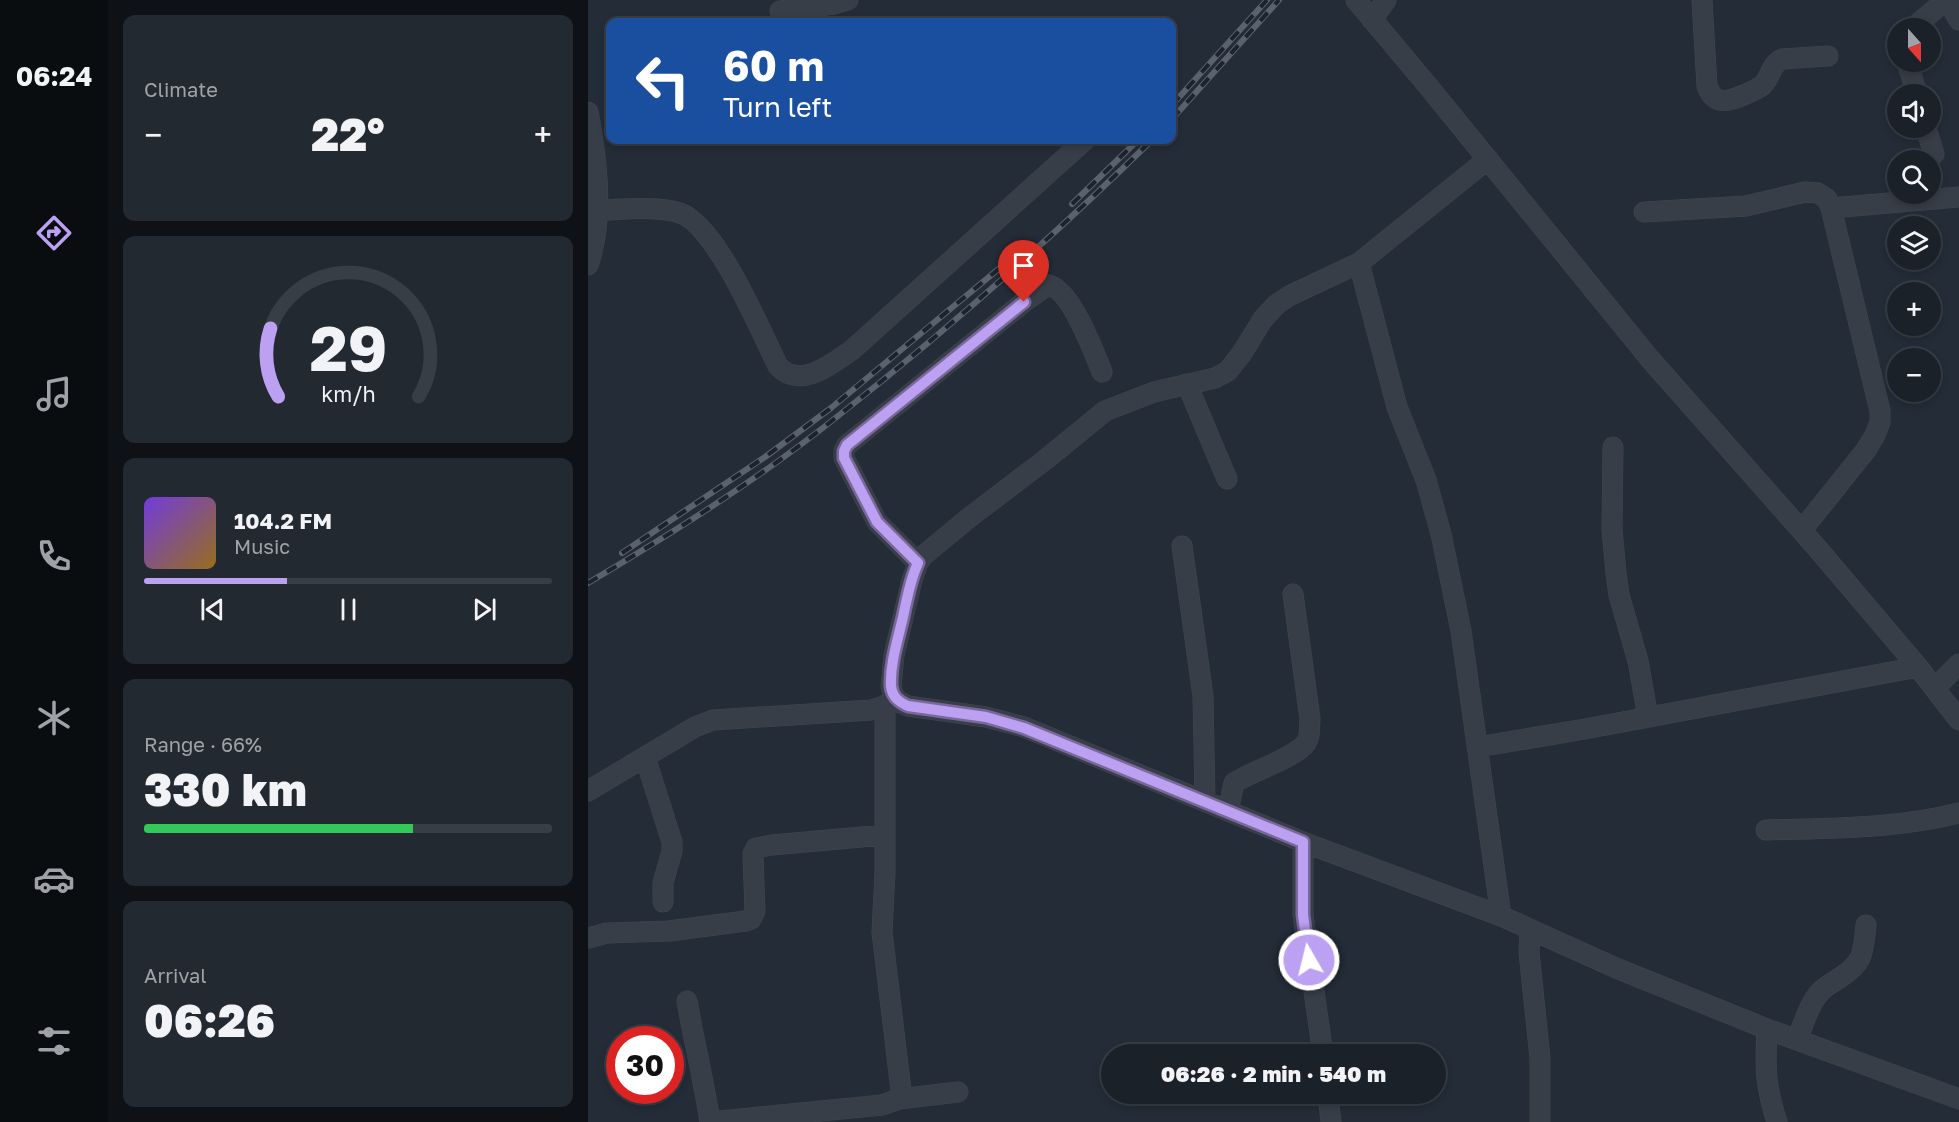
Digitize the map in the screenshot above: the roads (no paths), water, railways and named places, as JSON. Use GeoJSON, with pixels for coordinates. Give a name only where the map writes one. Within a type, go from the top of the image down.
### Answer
{"type":"FeatureCollection","features":[{"type":"Feature","properties":{"kind":"street"},"geometry":{"type":"LineString","coordinates":[[780,11],[848,0]]}},
{"type":"Feature","properties":{"kind":"street"},"geometry":{"type":"LineString","coordinates":[[1356,0],[1650,359],[1802,531],[1918,667],[1959,720]]}},
{"type":"Feature","properties":{"kind":"street"},"geometry":{"type":"LineString","coordinates":[[1372,20],[1386,0]]}},
{"type":"Feature","properties":{"kind":"street"},"geometry":{"type":"LineString","coordinates":[[1702,0],[1707,86],[1716,99],[1725,101],[1757,89],[1764,84],[1778,61],[1782,59],[1828,56]]}},
{"type":"Feature","properties":{"kind":"street"},"geometry":{"type":"LineString","coordinates":[[1925,18],[1947,0],[1959,20]]}},
{"type":"Feature","properties":{"kind":"street"},"geometry":{"type":"LineString","coordinates":[[588,112],[595,145],[597,173],[592,212],[594,244],[588,266]]}},
{"type":"Feature","properties":{"kind":"street"},"geometry":{"type":"LineString","coordinates":[[592,212],[641,209],[679,213],[693,219],[703,229],[735,277],[778,366],[785,373],[794,376],[811,374],[825,368],[852,350],[1081,144]]}},
{"type":"Feature","properties":{"kind":"street"},"geometry":{"type":"LineString","coordinates":[[899,1099],[901,1090],[882,932],[884,835],[894,655],[918,563],[933,548],[1105,411],[1154,392],[1220,376],[1228,371],[1263,319],[1277,303],[1359,263],[1488,159]]}},
{"type":"Feature","properties":{"kind":"street"},"geometry":{"type":"LineString","coordinates":[[1644,212],[1746,206],[1805,192],[1818,193],[1827,199],[1832,208],[1880,411],[1880,422],[1866,450],[1802,531]]}},
{"type":"Feature","properties":{"kind":"street"},"geometry":{"type":"LineString","coordinates":[[1832,208],[1959,197]]}},
{"type":"Feature","properties":{"kind":"street"},"geometry":{"type":"LineString","coordinates":[[1359,263],[1397,407],[1426,480],[1441,534],[1461,631],[1502,916]]}},
{"type":"Feature","properties":{"kind":"street"},"geometry":{"type":"LineString","coordinates":[[918,563],[877,522],[844,458],[847,445],[1048,285],[1060,292],[1082,324],[1102,372]]}},
{"type":"Feature","properties":{"kind":"street"},"geometry":{"type":"LineString","coordinates":[[1187,384],[1227,479]]}},
{"type":"Feature","properties":{"kind":"street"},"geometry":{"type":"LineString","coordinates":[[1613,447],[1612,529],[1616,573],[1619,596],[1638,661],[1648,717]]}},
{"type":"Feature","properties":{"kind":"street"},"geometry":{"type":"LineString","coordinates":[[1182,546],[1203,696],[1205,801]]}},
{"type":"Feature","properties":{"kind":"street"},"geometry":{"type":"LineString","coordinates":[[1228,811],[1234,783],[1294,752],[1306,744],[1309,736],[1310,719],[1293,594]]}},
{"type":"Feature","properties":{"kind":"street"},"geometry":{"type":"LineString","coordinates":[[1935,688],[1959,664]]}},
{"type":"Feature","properties":{"kind":"street"},"geometry":{"type":"LineString","coordinates":[[1478,747],[1918,667]]}},
{"type":"Feature","properties":{"kind":"street"},"geometry":{"type":"LineString","coordinates":[[588,791],[695,727],[713,720],[871,710],[892,703],[986,717],[1024,728],[1303,842],[1502,916],[1616,968],[1767,1029],[1959,1099]]}},
{"type":"Feature","properties":{"kind":"street"},"geometry":{"type":"LineString","coordinates":[[645,757],[672,842],[672,851],[663,883],[663,902]]}},
{"type":"Feature","properties":{"kind":"street"},"geometry":{"type":"LineString","coordinates":[[1766,830],[1896,825],[1959,813]]}},
{"type":"Feature","properties":{"kind":"street"},"geometry":{"type":"LineString","coordinates":[[588,938],[618,932],[669,931],[746,921],[751,919],[755,911],[753,854],[756,848],[884,835]]}},
{"type":"Feature","properties":{"kind":"street"},"geometry":{"type":"LineString","coordinates":[[1303,842],[1303,915],[1322,1044]]}},
{"type":"Feature","properties":{"kind":"street"},"geometry":{"type":"LineString","coordinates":[[1797,1040],[1813,1001],[1823,989],[1846,974],[1859,962],[1863,952],[1866,925]]}},
{"type":"Feature","properties":{"kind":"street"},"geometry":{"type":"LineString","coordinates":[[1530,929],[1529,952],[1540,1058],[1540,1122]]}},
{"type":"Feature","properties":{"kind":"street"},"geometry":{"type":"LineString","coordinates":[[687,1001],[710,1122],[882,1105],[899,1099],[958,1092]]}},
{"type":"Feature","properties":{"kind":"street"},"geometry":{"type":"LineString","coordinates":[[1767,1029],[1765,1077],[1777,1122]]}},
{"type":"Feature","properties":{"kind":"street"},"geometry":{"type":"LineString","coordinates":[[1329,1104],[1331,1122]]}},
{"type":"Feature","properties":{"kind":"railway"},"geometry":{"type":"LineString","coordinates":[[1176,101],[1267,0]]}},
{"type":"Feature","properties":{"kind":"railway"},"geometry":{"type":"LineString","coordinates":[[1176,115],[1279,0]]}},
{"type":"Feature","properties":{"kind":"railway"},"geometry":{"type":"LineString","coordinates":[[1072,204],[1134,144]]}},
{"type":"Feature","properties":{"kind":"railway"},"geometry":{"type":"LineString","coordinates":[[588,583],[716,504],[838,416],[999,282],[1148,144]]}},
{"type":"Feature","properties":{"kind":"railway"},"geometry":{"type":"LineString","coordinates":[[622,553],[765,457],[831,408],[1025,247]]}}]}
